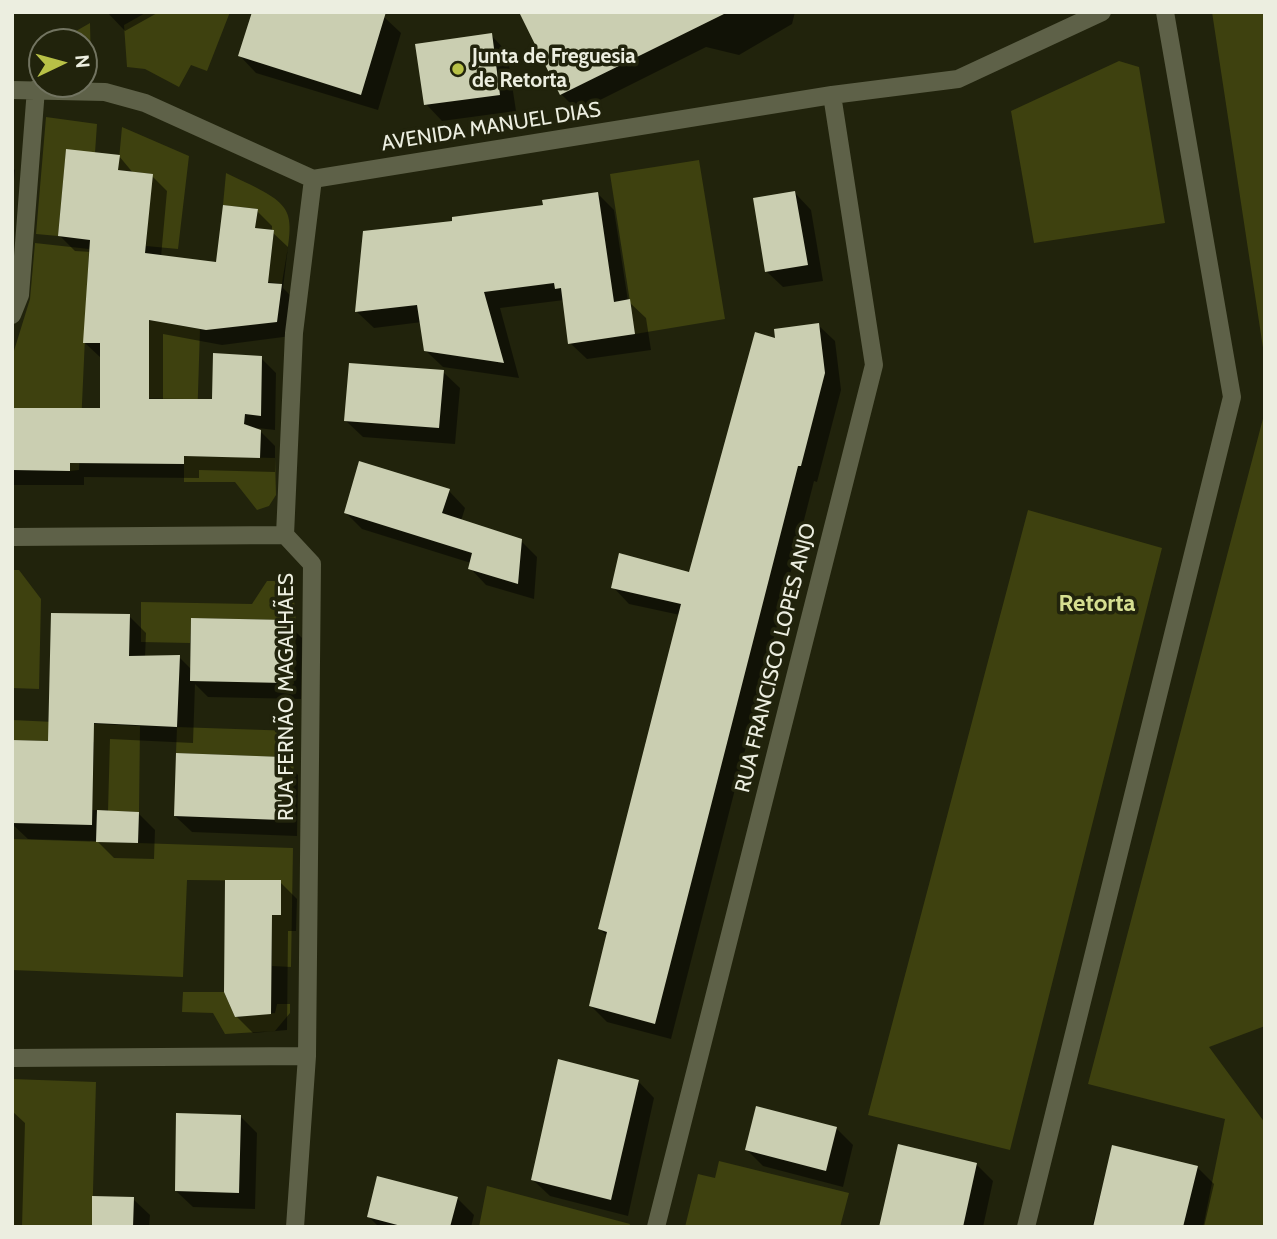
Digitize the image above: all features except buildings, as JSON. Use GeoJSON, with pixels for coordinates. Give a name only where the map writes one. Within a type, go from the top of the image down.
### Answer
{"type":"FeatureCollection","features":[{"type":"Feature","properties":{"kind":"street","name":"AVENIDA MANUEL DIAS"},"geometry":{"type":"LineString","coordinates":[[313,179],[832,95],[958,79],[1102,12]]}},
{"type":"Feature","properties":{"kind":"street"},"geometry":{"type":"LineString","coordinates":[[1026,1227],[1232,397],[1165,12]]}},
{"type":"Feature","properties":{"kind":"street"},"geometry":{"type":"LineString","coordinates":[[12,537],[285,535],[294,332],[313,179],[145,103],[98,92]]}},
{"type":"Feature","properties":{"kind":"street","name":"RUA FRANCISCO LOPES ANJO"},"geometry":{"type":"LineString","coordinates":[[656,1227],[874,365],[832,95]]}},
{"type":"Feature","properties":{"kind":"street"},"geometry":{"type":"LineString","coordinates":[[12,315],[20,295],[35,98]]}},
{"type":"Feature","properties":{"kind":"street","name":"RUA FERNÃO MAGALHÃES"},"geometry":{"type":"LineString","coordinates":[[285,535],[312,565],[307,1056],[295,1227]]}},
{"type":"Feature","properties":{"kind":"street"},"geometry":{"type":"LineString","coordinates":[[12,1058],[307,1056]]}},
{"type":"Feature","properties":{"kind":"green space"},"geometry":{"type":"Polygon","coordinates":[[[147,12],[230,12],[207,71],[191,65],[179,87],[145,69],[127,67],[124,25],[147,12]]]}},
{"type":"Feature","properties":{"kind":"green space"},"geometry":{"type":"Polygon","coordinates":[[[1212,12],[1265,12],[1265,361],[1212,12]]]}},
{"type":"Feature","properties":{"kind":"green space"},"geometry":{"type":"Polygon","coordinates":[[[1119,61],[1139,67],[1165,223],[1034,243],[1011,111],[1119,61]]]}},
{"type":"Feature","properties":{"kind":"green space"},"geometry":{"type":"Polygon","coordinates":[[[46,117],[97,124],[95,153],[66,150],[58,236],[36,234],[46,117]]]}},
{"type":"Feature","properties":{"kind":"green space"},"geometry":{"type":"Polygon","coordinates":[[[122,127],[189,156],[178,249],[146,246],[152,174],[118,170],[122,127]]]}},
{"type":"Feature","properties":{"kind":"green space"},"geometry":{"type":"Polygon","coordinates":[[[699,160],[725,319],[635,334],[610,174],[699,160]]]}},
{"type":"Feature","properties":{"kind":"green space"},"geometry":{"type":"Polygon","coordinates":[[[226,173],[268,194],[287,212],[290,223],[289,238],[282,284],[268,282],[274,230],[255,228],[258,209],[223,205],[226,173]]]}},
{"type":"Feature","properties":{"kind":"green space"},"geometry":{"type":"Polygon","coordinates":[[[35,243],[89,249],[79,470],[70,471],[70,408],[13,408],[13,354],[30,299],[35,243]]]}},
{"type":"Feature","properties":{"kind":"green space"},"geometry":{"type":"Polygon","coordinates":[[[149,320],[200,329],[196,456],[275,458],[276,495],[269,506],[257,510],[235,482],[184,482],[184,399],[125,398],[149,320]]]}},
{"type":"Feature","properties":{"kind":"green space"},"geometry":{"type":"Polygon","coordinates":[[[1265,411],[1265,1026],[1209,1047],[1265,1123],[1265,1227],[1203,1227],[1225,1119],[1088,1084],[1265,411]]]}},
{"type":"Feature","properties":{"kind":"green space"},"geometry":{"type":"Polygon","coordinates":[[[1028,510],[1162,548],[1010,1150],[868,1115],[1028,510]]]}},
{"type":"Feature","properties":{"kind":"green space"},"geometry":{"type":"Polygon","coordinates":[[[12,570],[19,570],[41,599],[39,689],[12,688],[12,570]]]}},
{"type":"Feature","properties":{"kind":"green space"},"geometry":{"type":"Polygon","coordinates":[[[267,581],[286,583],[292,592],[296,617],[294,684],[285,683],[286,620],[191,618],[190,643],[141,642],[141,602],[252,604],[267,581]]]}},
{"type":"Feature","properties":{"kind":"green space"},"geometry":{"type":"Polygon","coordinates":[[[12,720],[140,726],[139,812],[92,810],[94,742],[12,740],[12,720]]]}},
{"type":"Feature","properties":{"kind":"green space"},"geometry":{"type":"Polygon","coordinates":[[[177,727],[294,731],[293,814],[281,813],[282,757],[176,753],[177,727]]]}},
{"type":"Feature","properties":{"kind":"green space"},"geometry":{"type":"Polygon","coordinates":[[[12,839],[293,848],[291,967],[272,966],[272,915],[280,881],[187,880],[183,977],[12,970],[12,839]]]}},
{"type":"Feature","properties":{"kind":"green space"},"geometry":{"type":"Polygon","coordinates":[[[183,992],[224,992],[235,1017],[275,1013],[277,1004],[290,1004],[290,1013],[275,1031],[225,1034],[213,1013],[182,1012],[183,992]]]}},
{"type":"Feature","properties":{"kind":"green space"},"geometry":{"type":"Polygon","coordinates":[[[12,1079],[96,1082],[92,1227],[12,1227],[12,1079]]]}},
{"type":"Feature","properties":{"kind":"green space"},"geometry":{"type":"Polygon","coordinates":[[[719,1161],[849,1193],[840,1227],[685,1227],[698,1174],[715,1178],[719,1161]]]}},
{"type":"Feature","properties":{"kind":"green space"},"geometry":{"type":"Polygon","coordinates":[[[487,1186],[630,1224],[629,1227],[479,1227],[487,1186]]]}},
{"type":"Feature","properties":{"kind":"place","name":"Junta de Freguesia de Retorta"},"geometry":{"type":"Point","coordinates":[458,69]}},
{"type":"Feature","properties":{"kind":"district","name":"Retorta"},"geometry":{"type":"Point","coordinates":[1097,604]}}]}
